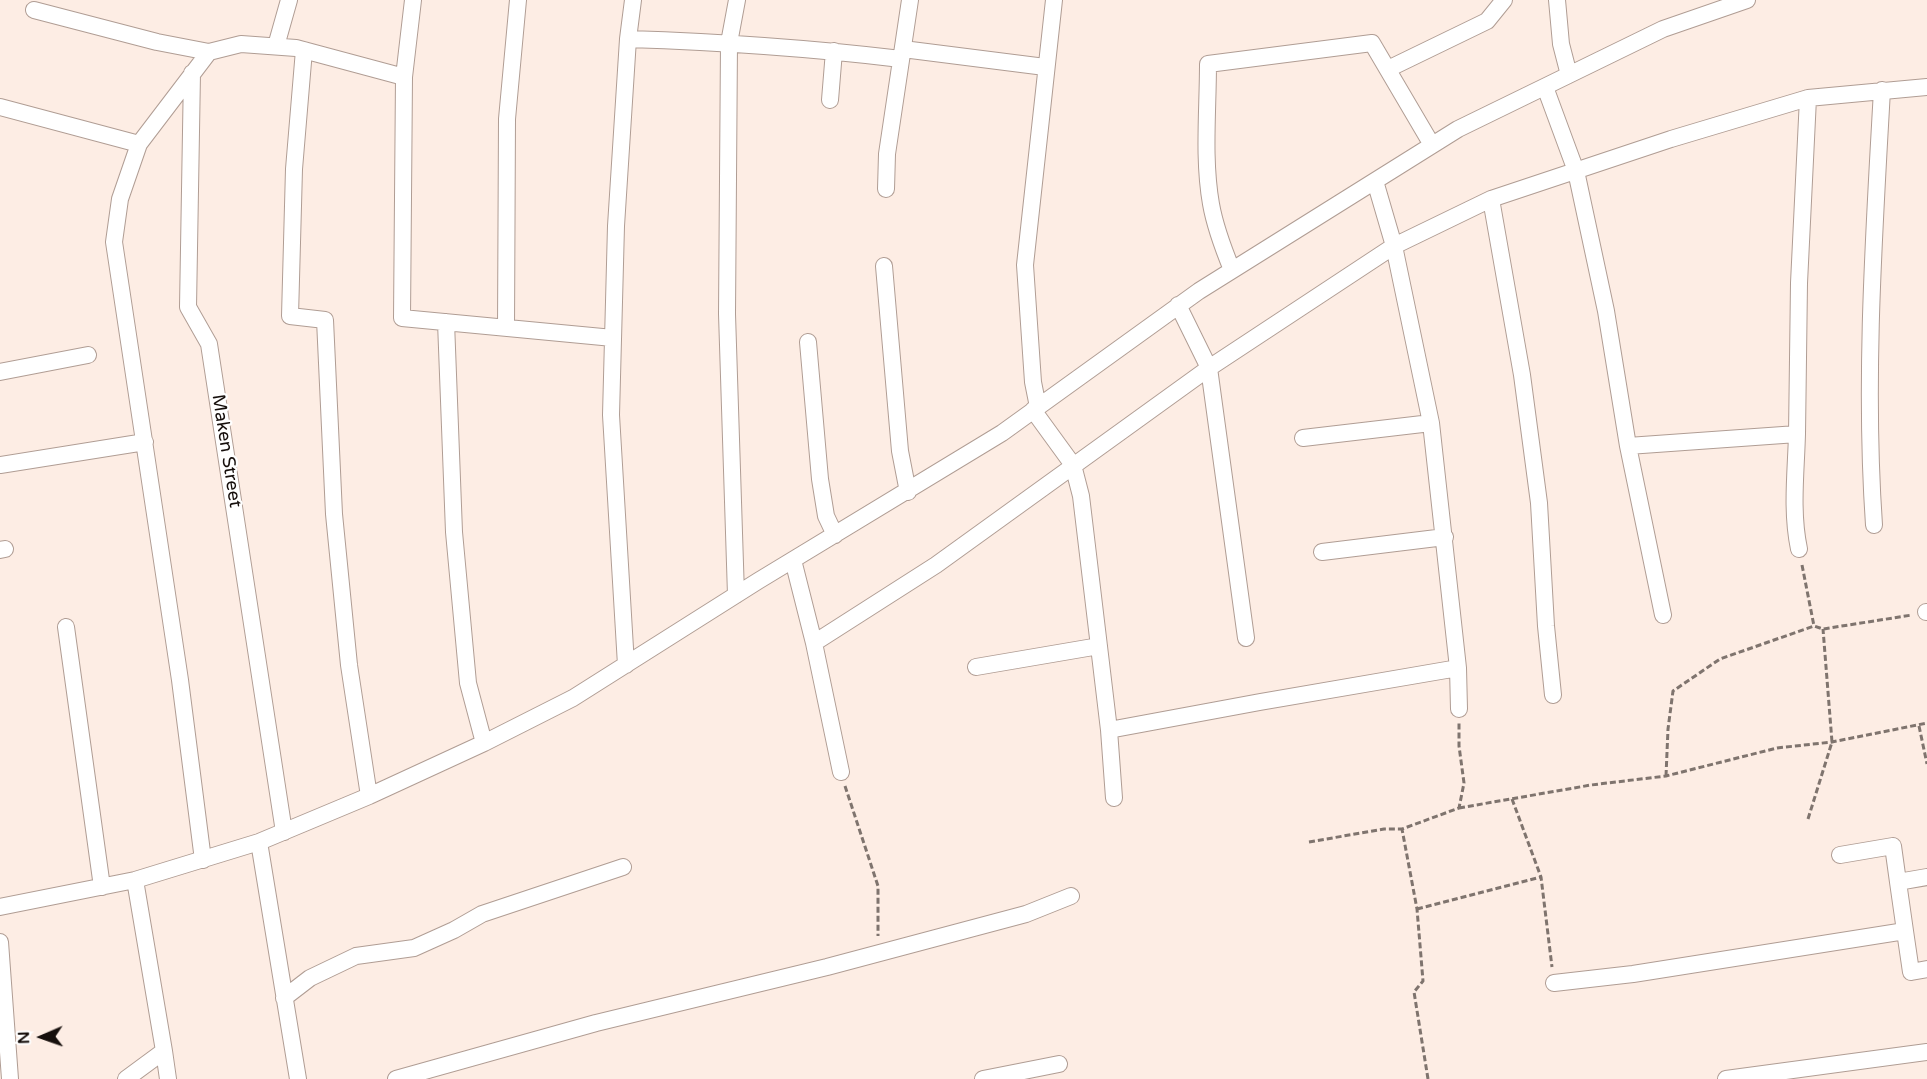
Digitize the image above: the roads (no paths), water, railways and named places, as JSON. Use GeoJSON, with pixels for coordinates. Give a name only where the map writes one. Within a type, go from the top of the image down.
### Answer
{"type":"FeatureCollection","features":[{"type":"Feature","properties":{"kind":"street"},"geometry":{"type":"LineString","coordinates":[[276,46],[289,0]]}},
{"type":"Feature","properties":{"kind":"street"},"geometry":{"type":"LineString","coordinates":[[413,0],[404,77],[402,318],[613,338]]}},
{"type":"Feature","properties":{"kind":"street"},"geometry":{"type":"LineString","coordinates":[[506,328],[507,119],[518,0]]}},
{"type":"Feature","properties":{"kind":"street"},"geometry":{"type":"LineString","coordinates":[[626,665],[611,415],[616,226],[628,39],[633,0]]}},
{"type":"Feature","properties":{"kind":"street"},"geometry":{"type":"LineString","coordinates":[[736,595],[727,314],[729,43],[737,0]]}},
{"type":"Feature","properties":{"kind":"street"},"geometry":{"type":"LineString","coordinates":[[886,189],[887,154],[910,0]]}},
{"type":"Feature","properties":{"kind":"street"},"geometry":{"type":"LineString","coordinates":[[1054,0],[1025,265],[1036,408],[1073,465],[1081,496],[1109,730],[1114,798]]}},
{"type":"Feature","properties":{"kind":"street"},"geometry":{"type":"LineString","coordinates":[[1388,69],[1487,21],[1504,0]]}},
{"type":"Feature","properties":{"kind":"street"},"geometry":{"type":"LineString","coordinates":[[1557,0],[1561,44],[1569,75]]}},
{"type":"Feature","properties":{"kind":"street"},"geometry":{"type":"LineString","coordinates":[[0,907],[135,880],[259,842],[369,796],[484,743],[573,698],[736,595],[1002,433],[1178,306],[1232,270],[1458,129],[1663,30],[1747,0]]}},
{"type":"Feature","properties":{"kind":"street"},"geometry":{"type":"LineString","coordinates":[[34,10],[157,42],[209,52],[241,44],[276,46],[304,50],[404,77]]}},
{"type":"Feature","properties":{"kind":"street"},"geometry":{"type":"LineString","coordinates":[[628,39],[902,54],[1045,67]]}},
{"type":"Feature","properties":{"kind":"street"},"geometry":{"type":"LineString","coordinates":[[1232,270],[1221,243],[1211,203],[1208,168],[1208,64],[1372,43],[1432,145]]}},
{"type":"Feature","properties":{"kind":"street"},"geometry":{"type":"LineString","coordinates":[[304,50],[294,170],[290,316],[325,320],[334,513],[349,665],[369,796]]}},
{"type":"Feature","properties":{"kind":"street"},"geometry":{"type":"LineString","coordinates":[[830,100],[834,51]]}},
{"type":"Feature","properties":{"kind":"street"},"geometry":{"type":"LineString","coordinates":[[203,861],[180,680],[114,242],[120,199],[139,144],[209,52]]}},
{"type":"Feature","properties":{"kind":"street","name":"Maken Street"},"geometry":{"type":"LineString","coordinates":[[192,74],[188,307],[209,344],[284,832]]}},
{"type":"Feature","properties":{"kind":"street"},"geometry":{"type":"LineString","coordinates":[[1545,87],[1576,171],[1606,310],[1628,446],[1663,615]]}},
{"type":"Feature","properties":{"kind":"street"},"geometry":{"type":"LineString","coordinates":[[814,643],[936,565],[1209,369],[1394,246],[1491,199],[1671,139],[1808,98],[1927,87]]}},
{"type":"Feature","properties":{"kind":"street"},"geometry":{"type":"LineString","coordinates":[[1874,525],[1870,448],[1874,234],[1882,90]]}},
{"type":"Feature","properties":{"kind":"street"},"geometry":{"type":"LineString","coordinates":[[1799,549],[1795,530],[1794,505],[1799,283],[1808,98]]}},
{"type":"Feature","properties":{"kind":"street"},"geometry":{"type":"LineString","coordinates":[[0,107],[139,144]]}},
{"type":"Feature","properties":{"kind":"street"},"geometry":{"type":"LineString","coordinates":[[1375,181],[1394,246],[1431,423],[1445,537],[1460,709]]}},
{"type":"Feature","properties":{"kind":"street"},"geometry":{"type":"LineString","coordinates":[[1491,199],[1522,375],[1539,503],[1546,626],[1553,695]]}},
{"type":"Feature","properties":{"kind":"street"},"geometry":{"type":"LineString","coordinates":[[884,266],[900,451],[908,492]]}},
{"type":"Feature","properties":{"kind":"street"},"geometry":{"type":"LineString","coordinates":[[1178,306],[1209,369],[1246,638]]}},
{"type":"Feature","properties":{"kind":"street"},"geometry":{"type":"LineString","coordinates":[[446,322],[454,532],[468,683],[484,743]]}},
{"type":"Feature","properties":{"kind":"street"},"geometry":{"type":"LineString","coordinates":[[808,342],[820,479],[826,516],[835,535]]}},
{"type":"Feature","properties":{"kind":"street"},"geometry":{"type":"LineString","coordinates":[[0,372],[88,355]]}},
{"type":"Feature","properties":{"kind":"street"},"geometry":{"type":"LineString","coordinates":[[1303,438],[1431,423]]}},
{"type":"Feature","properties":{"kind":"street"},"geometry":{"type":"LineString","coordinates":[[1628,446],[1797,434]]}},
{"type":"Feature","properties":{"kind":"street"},"geometry":{"type":"LineString","coordinates":[[0,465],[145,442]]}},
{"type":"Feature","properties":{"kind":"street"},"geometry":{"type":"LineString","coordinates":[[1322,552],[1445,537]]}},
{"type":"Feature","properties":{"kind":"street"},"geometry":{"type":"LineString","coordinates":[[793,560],[814,643],[841,772]]}},
{"type":"Feature","properties":{"kind":"street"},"geometry":{"type":"LineString","coordinates":[[66,627],[102,887]]}},
{"type":"Feature","properties":{"kind":"street"},"geometry":{"type":"LineString","coordinates":[[976,667],[1099,646]]}},
{"type":"Feature","properties":{"kind":"street"},"geometry":{"type":"LineString","coordinates":[[1109,730],[1458,668]]}},
{"type":"Feature","properties":{"kind":"street"},"geometry":{"type":"LineString","coordinates":[[259,842],[298,1079]]}},
{"type":"Feature","properties":{"kind":"street"},"geometry":{"type":"LineString","coordinates":[[1840,855],[1893,846],[1911,972],[1927,969]]}},
{"type":"Feature","properties":{"kind":"street"},"geometry":{"type":"LineString","coordinates":[[284,998],[310,978],[356,956],[414,948],[482,914],[623,867]]}},
{"type":"Feature","properties":{"kind":"street"},"geometry":{"type":"LineString","coordinates":[[1898,882],[1927,877]]}},
{"type":"Feature","properties":{"kind":"street"},"geometry":{"type":"LineString","coordinates":[[135,880],[168,1079]]}},
{"type":"Feature","properties":{"kind":"street"},"geometry":{"type":"LineString","coordinates":[[396,1079],[596,1023],[1026,914],[1071,896]]}},
{"type":"Feature","properties":{"kind":"street"},"geometry":{"type":"LineString","coordinates":[[1554,983],[1633,974],[1905,932]]}},
{"type":"Feature","properties":{"kind":"street"},"geometry":{"type":"LineString","coordinates":[[0,942],[10,1079]]}},
{"type":"Feature","properties":{"kind":"street"},"geometry":{"type":"LineString","coordinates":[[126,1079],[164,1051]]}},
{"type":"Feature","properties":{"kind":"street"},"geometry":{"type":"LineString","coordinates":[[1726,1079],[1927,1052]]}},
{"type":"Feature","properties":{"kind":"street"},"geometry":{"type":"LineString","coordinates":[[982,1079],[1059,1064]]}}]}
